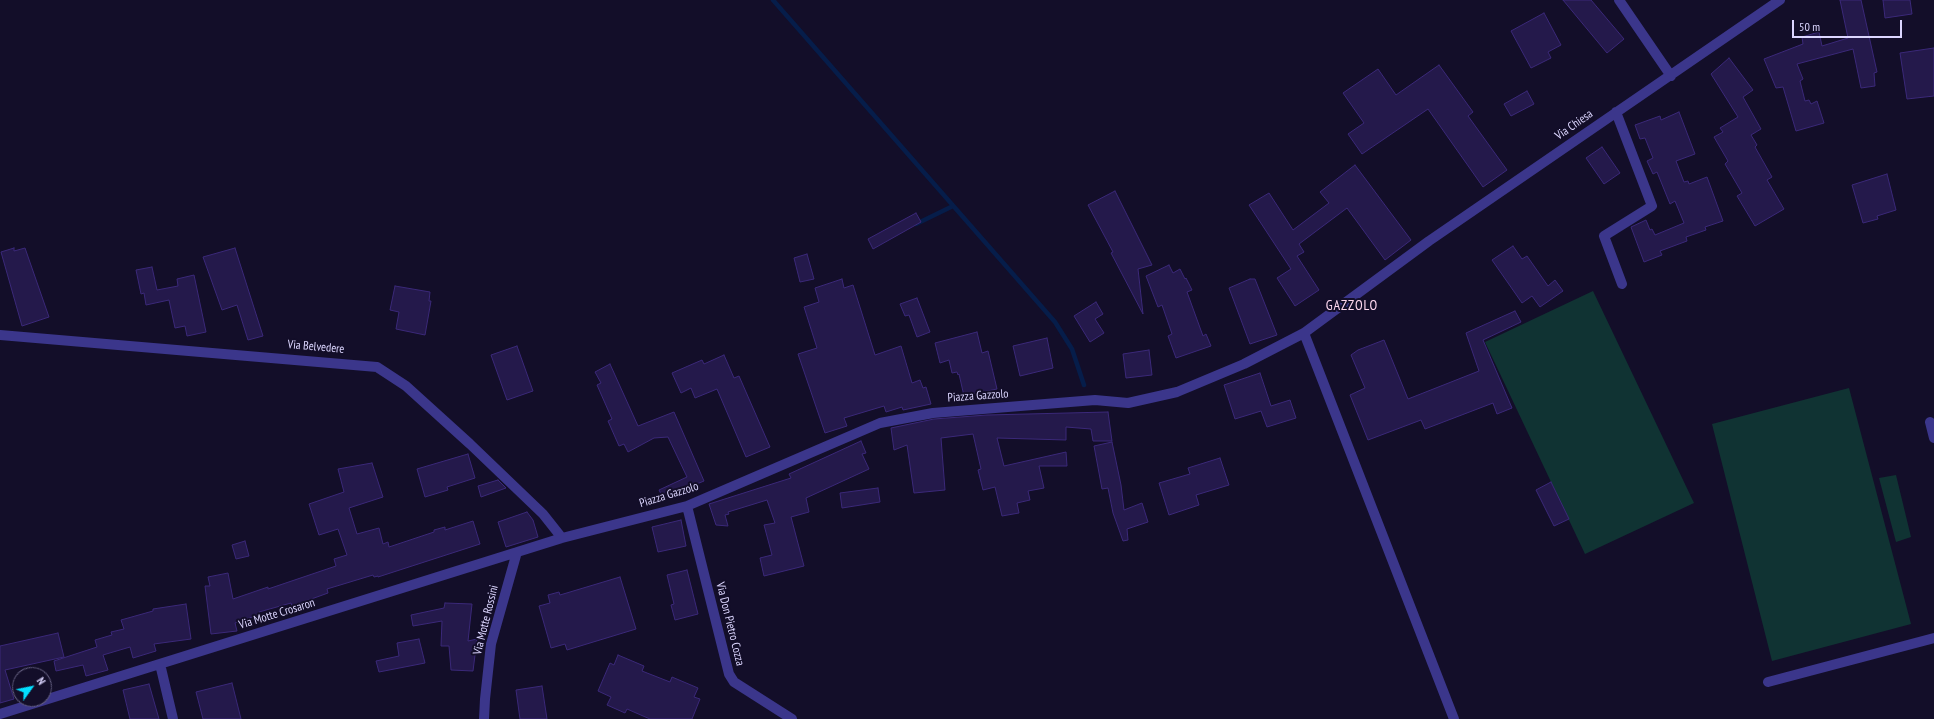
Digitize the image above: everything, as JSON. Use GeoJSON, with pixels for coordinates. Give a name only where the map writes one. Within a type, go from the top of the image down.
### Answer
{"type":"FeatureCollection","features":[{"type":"Feature","properties":{"kind":"street"},"geometry":{"type":"LineString","coordinates":[[1619,0],[1671,76]]}},
{"type":"Feature","properties":{"kind":"street","name":"Via Chiesa"},"geometry":{"type":"LineString","coordinates":[[1384,274],[1616,112],[1671,76],[1780,0]]}},
{"type":"Feature","properties":{"kind":"street"},"geometry":{"type":"LineString","coordinates":[[1616,112],[1652,206],[1604,236],[1622,284]]}},
{"type":"Feature","properties":{"kind":"street","name":"Piazza Gazzolo"},"geometry":{"type":"LineString","coordinates":[[562,538],[687,506],[880,423],[933,412],[1095,400],[1128,403],[1184,389],[1244,364],[1304,333],[1384,274]]}},
{"type":"Feature","properties":{"kind":"street"},"geometry":{"type":"LineString","coordinates":[[1304,333],[1454,719]]}},
{"type":"Feature","properties":{"kind":"street","name":"Via Belvedere"},"geometry":{"type":"LineString","coordinates":[[0,335],[377,367],[406,386],[470,444],[543,514],[562,538]]}},
{"type":"Feature","properties":{"kind":"street"},"geometry":{"type":"LineString","coordinates":[[1930,422],[1934,438]]}},
{"type":"Feature","properties":{"kind":"street","name":"Via Don Pietro Cozza"},"geometry":{"type":"LineString","coordinates":[[687,506],[729,674],[734,682],[792,719]]}},
{"type":"Feature","properties":{"kind":"street","name":"Via Motte Crosaron"},"geometry":{"type":"LineString","coordinates":[[0,714],[562,538]]}},
{"type":"Feature","properties":{"kind":"street","name":"Via Motte Rossini"},"geometry":{"type":"LineString","coordinates":[[484,719],[484,699],[491,644],[517,552]]}},
{"type":"Feature","properties":{"kind":"street"},"geometry":{"type":"LineString","coordinates":[[1768,682],[1934,638]]}},
{"type":"Feature","properties":{"kind":"street"},"geometry":{"type":"LineString","coordinates":[[160,664],[173,719]]}},
{"type":"Feature","properties":{"kind":"green space"},"geometry":{"type":"Polygon","coordinates":[[[1593,291],[1694,503],[1585,554],[1485,342],[1593,291]]]}},
{"type":"Feature","properties":{"kind":"green space"},"geometry":{"type":"Polygon","coordinates":[[[1849,388],[1911,624],[1772,661],[1712,424],[1849,388]]]}},
{"type":"Feature","properties":{"kind":"green space"},"geometry":{"type":"Polygon","coordinates":[[[1896,475],[1911,537],[1896,542],[1879,478],[1896,475]]]}},
{"type":"Feature","properties":{"kind":"building"},"geometry":{"type":"Polygon","coordinates":[[[1563,0],[1591,0],[1624,39],[1607,53],[1563,0]]]}},
{"type":"Feature","properties":{"kind":"building"},"geometry":{"type":"Polygon","coordinates":[[[1840,0],[1861,0],[1877,72],[1874,73],[1875,86],[1861,88],[1853,49],[1797,64],[1803,79],[1800,81],[1805,101],[1809,100],[1811,104],[1817,101],[1824,123],[1796,131],[1783,87],[1776,88],[1764,59],[1803,44],[1802,37],[1819,32],[1822,46],[1848,38],[1840,0]]]}},
{"type":"Feature","properties":{"kind":"building"},"geometry":{"type":"Polygon","coordinates":[[[1883,0],[1910,0],[1912,14],[1885,18],[1883,0]]]}},
{"type":"Feature","properties":{"kind":"building"},"geometry":{"type":"Polygon","coordinates":[[[1544,13],[1561,45],[1548,52],[1551,58],[1531,68],[1511,31],[1544,13]]]}},
{"type":"Feature","properties":{"kind":"building"},"geometry":{"type":"Polygon","coordinates":[[[1934,48],[1934,96],[1907,99],[1900,53],[1934,48]]]}},
{"type":"Feature","properties":{"kind":"building"},"geometry":{"type":"Polygon","coordinates":[[[1729,58],[1753,90],[1743,97],[1761,129],[1751,135],[1757,145],[1755,147],[1772,177],[1767,180],[1784,209],[1755,226],[1737,196],[1742,193],[1725,164],[1728,161],[1714,137],[1723,132],[1720,128],[1738,117],[1711,74],[1729,58]]]}},
{"type":"Feature","properties":{"kind":"building"},"geometry":{"type":"Polygon","coordinates":[[[1439,65],[1473,112],[1468,116],[1507,170],[1483,187],[1428,109],[1362,154],[1348,134],[1364,123],[1343,93],[1378,69],[1396,95],[1439,65]]]}},
{"type":"Feature","properties":{"kind":"building"},"geometry":{"type":"Polygon","coordinates":[[[1527,91],[1534,104],[1511,116],[1504,104],[1527,91]]]}},
{"type":"Feature","properties":{"kind":"building"},"geometry":{"type":"Polygon","coordinates":[[[1679,112],[1695,154],[1676,161],[1684,182],[1688,181],[1689,184],[1707,177],[1723,221],[1705,227],[1706,230],[1686,237],[1687,241],[1660,251],[1662,255],[1644,262],[1631,227],[1646,220],[1650,230],[1652,229],[1655,235],[1684,223],[1675,201],[1670,204],[1657,172],[1653,174],[1647,161],[1653,158],[1645,138],[1640,139],[1635,125],[1660,116],[1661,120],[1679,112]]]}},
{"type":"Feature","properties":{"kind":"building"},"geometry":{"type":"Polygon","coordinates":[[[1602,147],[1620,173],[1604,184],[1586,158],[1602,147]]]}},
{"type":"Feature","properties":{"kind":"building"},"geometry":{"type":"Polygon","coordinates":[[[1355,165],[1411,240],[1385,260],[1347,208],[1299,244],[1304,252],[1297,256],[1319,290],[1295,306],[1277,278],[1291,269],[1249,205],[1269,193],[1293,230],[1329,203],[1320,192],[1355,165]]]}},
{"type":"Feature","properties":{"kind":"building"},"geometry":{"type":"Polygon","coordinates":[[[1887,174],[1896,210],[1877,216],[1878,219],[1863,223],[1852,185],[1887,174]]]}},
{"type":"Feature","properties":{"kind":"building"},"geometry":{"type":"Polygon","coordinates":[[[1115,191],[1152,265],[1138,269],[1143,314],[1088,205],[1115,191]]]}},
{"type":"Feature","properties":{"kind":"building"},"geometry":{"type":"Polygon","coordinates":[[[916,213],[921,222],[873,249],[868,239],[916,213]]]}},
{"type":"Feature","properties":{"kind":"building"},"geometry":{"type":"Polygon","coordinates":[[[1513,246],[1522,259],[1527,256],[1548,286],[1555,280],[1563,291],[1540,307],[1532,296],[1522,303],[1492,260],[1513,246]]]}},
{"type":"Feature","properties":{"kind":"building"},"geometry":{"type":"Polygon","coordinates":[[[14,248],[14,251],[25,248],[49,317],[22,326],[1,252],[14,248]]]}},
{"type":"Feature","properties":{"kind":"building"},"geometry":{"type":"Polygon","coordinates":[[[235,248],[263,336],[248,340],[237,305],[222,310],[203,257],[235,248]]]}},
{"type":"Feature","properties":{"kind":"building"},"geometry":{"type":"Polygon","coordinates":[[[807,254],[814,279],[800,282],[794,258],[807,254]]]}},
{"type":"Feature","properties":{"kind":"building"},"geometry":{"type":"Polygon","coordinates":[[[1169,265],[1173,273],[1180,269],[1185,279],[1186,278],[1192,290],[1187,292],[1203,336],[1206,334],[1211,346],[1176,358],[1168,336],[1172,334],[1162,305],[1158,307],[1146,276],[1169,265]]]}},
{"type":"Feature","properties":{"kind":"building"},"geometry":{"type":"Polygon","coordinates":[[[152,267],[157,290],[178,286],[177,279],[194,275],[206,332],[187,336],[185,326],[175,328],[169,300],[146,305],[144,293],[141,294],[136,270],[152,267]]]}},
{"type":"Feature","properties":{"kind":"building"},"geometry":{"type":"Polygon","coordinates":[[[842,279],[844,288],[853,285],[875,355],[901,346],[912,383],[920,380],[923,388],[926,387],[931,404],[903,410],[902,407],[886,412],[884,406],[844,418],[847,426],[825,433],[798,354],[817,348],[804,307],[819,302],[815,288],[842,279]]]}},
{"type":"Feature","properties":{"kind":"building"},"geometry":{"type":"Polygon","coordinates":[[[1250,279],[1255,279],[1277,335],[1250,344],[1229,288],[1250,279]]]}},
{"type":"Feature","properties":{"kind":"building"},"geometry":{"type":"Polygon","coordinates":[[[395,286],[430,292],[429,301],[431,301],[425,335],[396,329],[399,312],[390,310],[395,286]]]}},
{"type":"Feature","properties":{"kind":"building"},"geometry":{"type":"Polygon","coordinates":[[[917,298],[930,332],[917,337],[909,315],[905,316],[900,304],[917,298]]]}},
{"type":"Feature","properties":{"kind":"building"},"geometry":{"type":"Polygon","coordinates":[[[1096,302],[1103,314],[1095,319],[1104,333],[1090,342],[1074,316],[1096,302]]]}},
{"type":"Feature","properties":{"kind":"building"},"geometry":{"type":"Polygon","coordinates":[[[1515,311],[1521,322],[1483,340],[1512,408],[1497,414],[1493,403],[1425,429],[1421,420],[1368,440],[1350,395],[1365,388],[1351,355],[1358,350],[1384,340],[1408,399],[1479,371],[1466,333],[1515,311]]]}},
{"type":"Feature","properties":{"kind":"building"},"geometry":{"type":"Polygon","coordinates":[[[977,332],[982,353],[988,351],[997,389],[964,396],[959,374],[958,375],[957,372],[952,373],[949,360],[940,363],[935,343],[977,332]]]}},
{"type":"Feature","properties":{"kind":"building"},"geometry":{"type":"Polygon","coordinates":[[[1047,338],[1053,368],[1020,376],[1013,346],[1047,338]]]}},
{"type":"Feature","properties":{"kind":"building"},"geometry":{"type":"Polygon","coordinates":[[[517,346],[533,391],[507,400],[491,355],[517,346]]]}},
{"type":"Feature","properties":{"kind":"building"},"geometry":{"type":"Polygon","coordinates":[[[1149,350],[1152,375],[1126,378],[1123,354],[1149,350]]]}},
{"type":"Feature","properties":{"kind":"building"},"geometry":{"type":"Polygon","coordinates":[[[724,355],[734,378],[739,376],[770,447],[746,457],[717,389],[695,398],[691,388],[681,393],[672,373],[702,360],[704,364],[724,355]]]}},
{"type":"Feature","properties":{"kind":"building"},"geometry":{"type":"Polygon","coordinates":[[[610,364],[638,426],[674,412],[704,481],[663,498],[659,490],[687,477],[668,437],[654,438],[628,452],[624,444],[619,446],[608,421],[612,419],[597,385],[601,383],[595,372],[610,364]]]}},
{"type":"Feature","properties":{"kind":"building"},"geometry":{"type":"Polygon","coordinates":[[[1260,373],[1271,406],[1290,400],[1296,418],[1267,427],[1261,411],[1235,419],[1224,385],[1260,373]]]}},
{"type":"Feature","properties":{"kind":"building"},"geometry":{"type":"Polygon","coordinates":[[[1108,412],[1112,441],[1093,441],[1091,429],[1066,427],[1066,440],[997,438],[1004,466],[1066,452],[1067,466],[1039,466],[1044,488],[1028,491],[1030,500],[1017,503],[1019,513],[1002,516],[995,487],[983,490],[978,470],[981,469],[973,434],[941,438],[945,490],[914,493],[907,445],[894,450],[891,428],[934,419],[987,415],[1108,412]]]}},
{"type":"Feature","properties":{"kind":"building"},"geometry":{"type":"Polygon","coordinates":[[[861,441],[866,453],[862,454],[869,469],[806,498],[809,512],[791,517],[804,566],[764,576],[760,558],[772,555],[764,525],[775,523],[767,500],[728,512],[729,514],[725,515],[728,526],[716,525],[709,504],[791,478],[789,474],[861,441]]]}},
{"type":"Feature","properties":{"kind":"building"},"geometry":{"type":"Polygon","coordinates":[[[1112,442],[1121,485],[1124,510],[1142,503],[1148,522],[1127,529],[1128,540],[1123,541],[1113,513],[1108,488],[1102,489],[1094,446],[1112,442]]]}},
{"type":"Feature","properties":{"kind":"building"},"geometry":{"type":"Polygon","coordinates":[[[468,454],[475,478],[447,487],[448,490],[425,497],[417,469],[468,454]]]}},
{"type":"Feature","properties":{"kind":"building"},"geometry":{"type":"Polygon","coordinates":[[[1220,458],[1229,485],[1196,495],[1199,505],[1169,515],[1159,483],[1190,474],[1188,468],[1220,458]]]}},
{"type":"Feature","properties":{"kind":"building"},"geometry":{"type":"Polygon","coordinates":[[[372,463],[383,497],[349,508],[357,534],[379,528],[383,544],[388,542],[389,547],[434,532],[434,530],[445,527],[445,530],[473,521],[480,544],[378,577],[374,577],[373,575],[327,589],[328,593],[292,606],[291,603],[259,612],[261,614],[235,623],[237,631],[211,634],[205,586],[210,586],[208,577],[228,573],[233,599],[336,566],[334,559],[347,555],[338,529],[319,535],[309,504],[344,492],[338,469],[372,463]]]}},
{"type":"Feature","properties":{"kind":"building"},"geometry":{"type":"Polygon","coordinates":[[[498,480],[506,488],[481,497],[478,486],[498,480]]]}},
{"type":"Feature","properties":{"kind":"building"},"geometry":{"type":"Polygon","coordinates":[[[1551,482],[1569,519],[1554,526],[1536,490],[1551,482]]]}},
{"type":"Feature","properties":{"kind":"building"},"geometry":{"type":"Polygon","coordinates":[[[878,488],[880,502],[842,508],[840,493],[878,488]]]}},
{"type":"Feature","properties":{"kind":"building"},"geometry":{"type":"Polygon","coordinates":[[[527,512],[533,520],[538,537],[506,547],[498,522],[527,512]]]}},
{"type":"Feature","properties":{"kind":"building"},"geometry":{"type":"Polygon","coordinates":[[[681,520],[686,546],[658,552],[652,527],[681,520]]]}},
{"type":"Feature","properties":{"kind":"building"},"geometry":{"type":"Polygon","coordinates":[[[245,541],[249,556],[236,559],[232,545],[245,541]]]}},
{"type":"Feature","properties":{"kind":"building"},"geometry":{"type":"Polygon","coordinates":[[[687,570],[698,614],[675,620],[671,605],[674,604],[667,575],[687,570]]]}},
{"type":"Feature","properties":{"kind":"building"},"geometry":{"type":"Polygon","coordinates":[[[620,577],[636,629],[567,650],[565,644],[551,648],[539,606],[550,603],[548,595],[559,592],[560,595],[620,577]]]}},
{"type":"Feature","properties":{"kind":"building"},"geometry":{"type":"Polygon","coordinates":[[[445,603],[472,604],[468,641],[477,639],[473,671],[451,670],[449,646],[441,646],[442,621],[413,626],[411,615],[444,608],[445,603]]]}},
{"type":"Feature","properties":{"kind":"building"},"geometry":{"type":"Polygon","coordinates":[[[186,604],[191,639],[154,644],[156,651],[133,658],[130,647],[103,655],[108,670],[86,676],[83,665],[56,671],[54,661],[97,647],[95,640],[112,635],[111,632],[124,629],[121,620],[153,611],[153,609],[186,604]]]}},
{"type":"Feature","properties":{"kind":"building"},"geometry":{"type":"Polygon","coordinates":[[[58,633],[64,657],[19,667],[12,667],[12,668],[5,670],[12,693],[12,700],[0,703],[0,646],[58,633]]]}},
{"type":"Feature","properties":{"kind":"building"},"geometry":{"type":"Polygon","coordinates":[[[419,639],[425,663],[379,672],[376,661],[399,656],[397,643],[419,639]]]}},
{"type":"Feature","properties":{"kind":"building"},"geometry":{"type":"Polygon","coordinates":[[[618,655],[644,666],[642,671],[670,682],[672,677],[698,688],[694,697],[700,699],[692,719],[650,719],[627,709],[625,713],[607,705],[611,697],[598,691],[610,663],[614,665],[618,655]]]}},
{"type":"Feature","properties":{"kind":"building"},"geometry":{"type":"Polygon","coordinates":[[[232,683],[241,719],[203,719],[196,692],[232,683]]]}},
{"type":"Feature","properties":{"kind":"building"},"geometry":{"type":"Polygon","coordinates":[[[149,684],[159,719],[130,719],[123,690],[149,684]]]}},
{"type":"Feature","properties":{"kind":"building"},"geometry":{"type":"Polygon","coordinates":[[[542,686],[547,719],[520,719],[516,690],[542,686]]]}},
{"type":"Feature","properties":{"kind":"waterway"},"geometry":{"type":"LineString","coordinates":[[773,0],[1055,322],[1072,349],[1084,385]]}},
{"type":"Feature","properties":{"kind":"waterway"},"geometry":{"type":"LineString","coordinates":[[916,224],[953,206]]}},
{"type":"Feature","properties":{"kind":"district","name":"GAZZOLO"},"geometry":{"type":"Point","coordinates":[1352,306]}}]}
